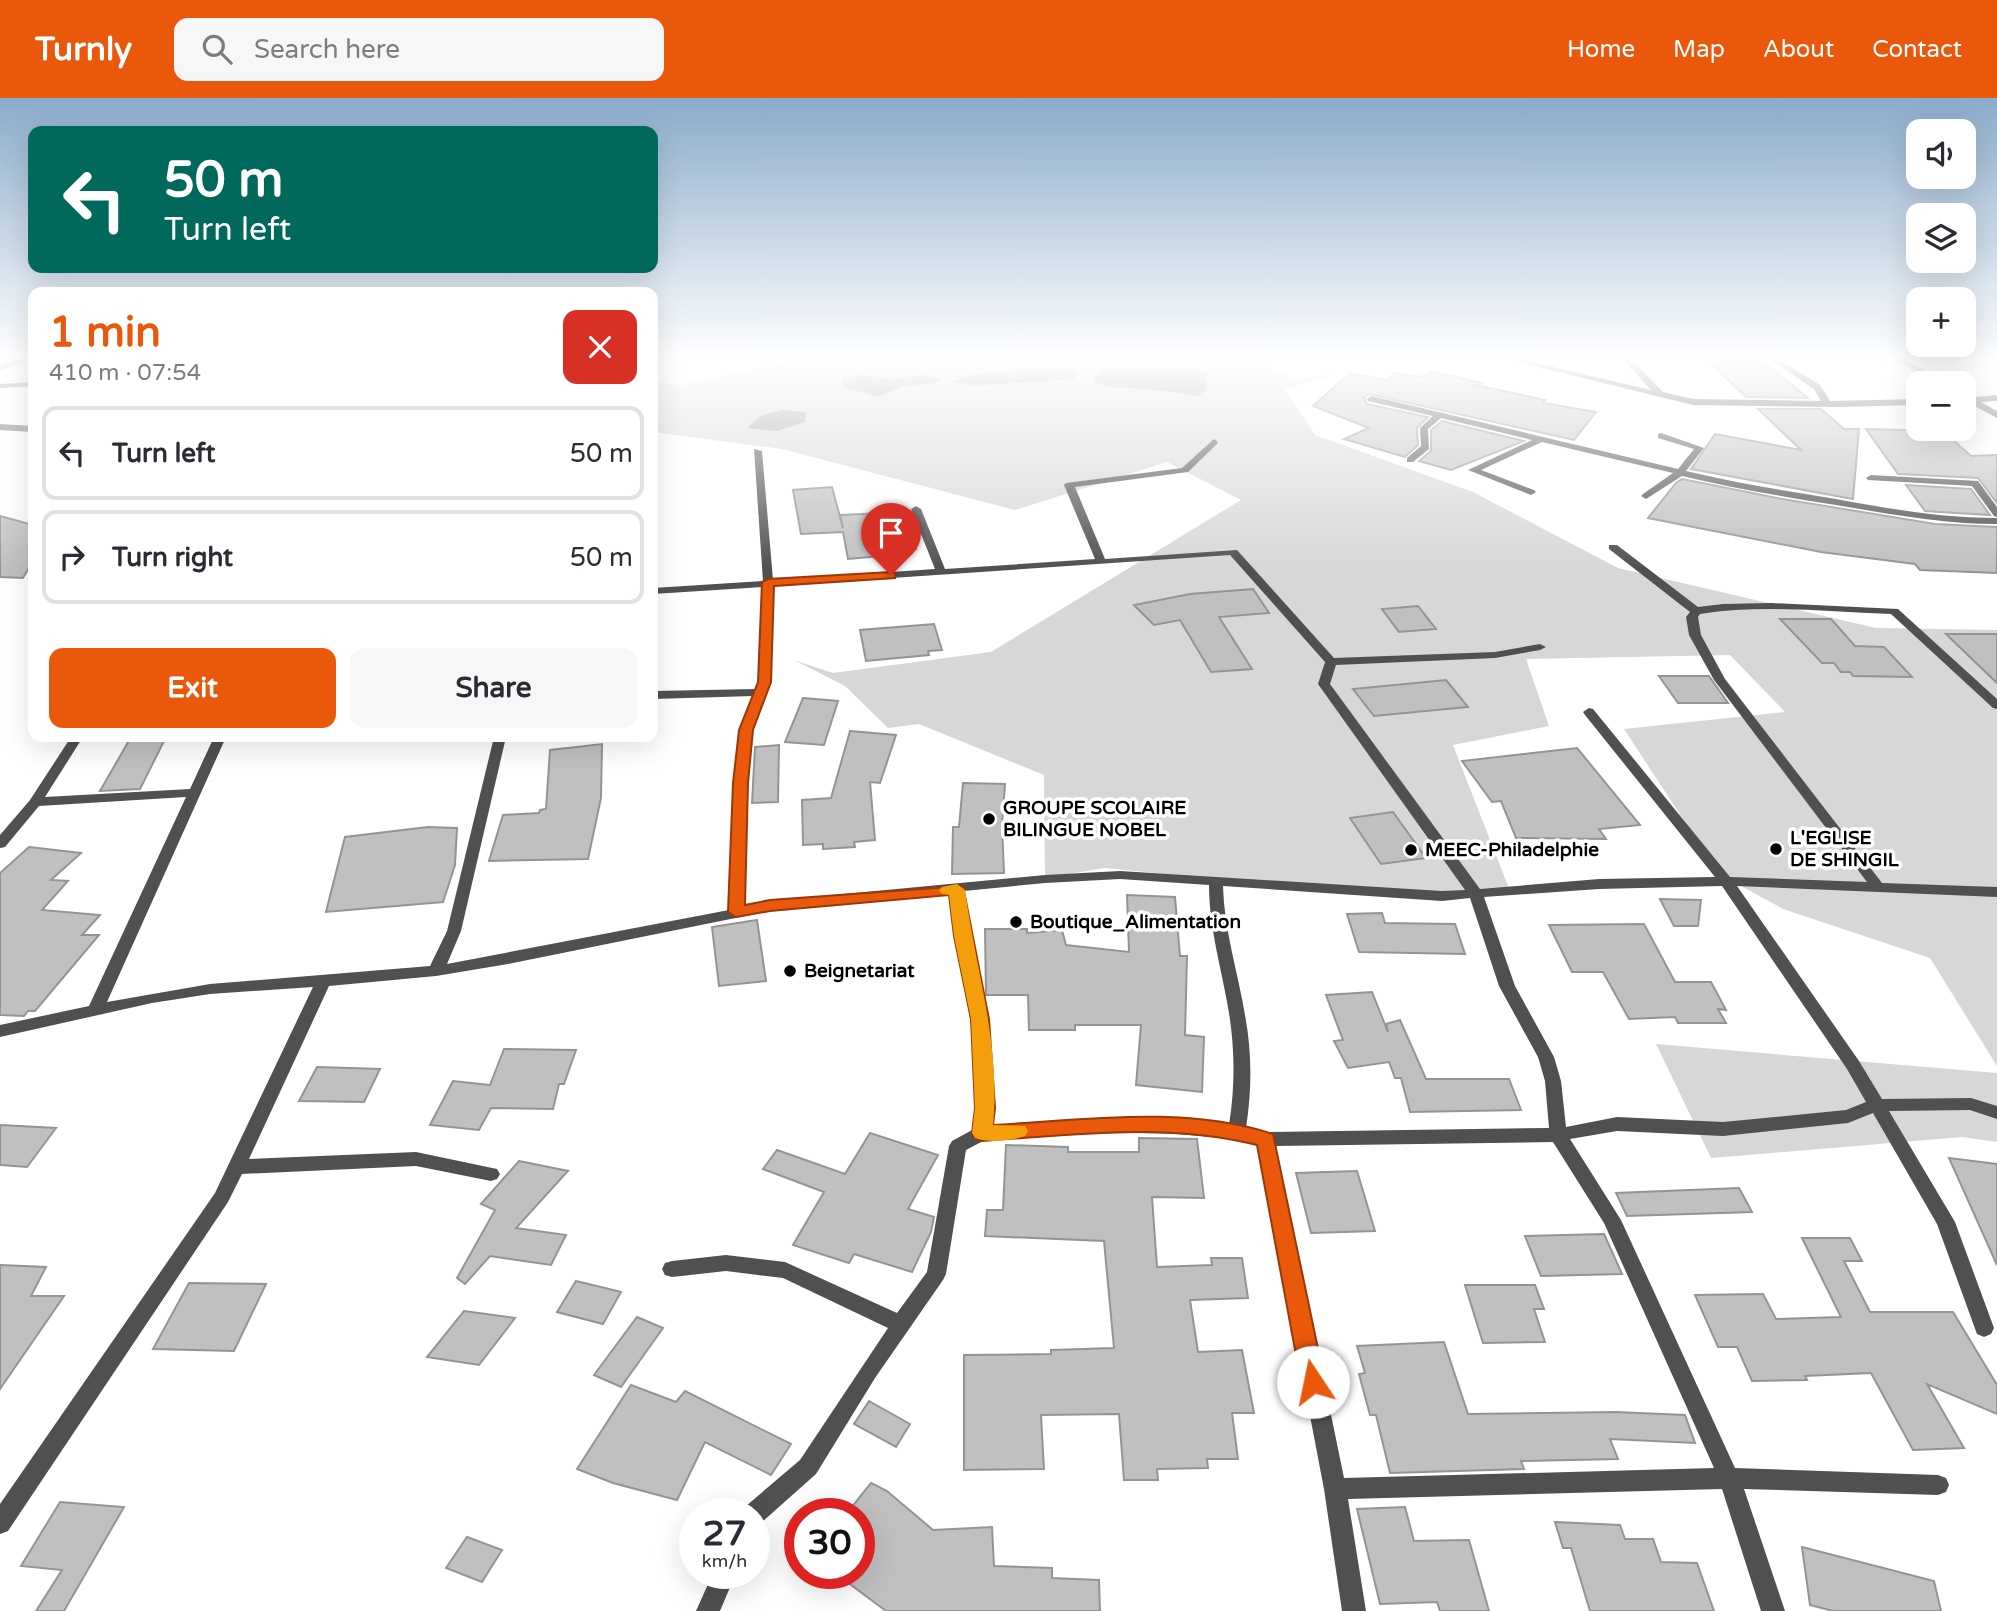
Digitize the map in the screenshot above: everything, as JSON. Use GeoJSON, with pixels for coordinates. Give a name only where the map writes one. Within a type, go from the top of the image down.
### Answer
{"type":"FeatureCollection","features":[{"type":"Feature","properties":{"kind":"street"},"geometry":{"type":"LineString","coordinates":[[10,428],[28,429]]}},
{"type":"Feature","properties":{"kind":"street"},"geometry":{"type":"LineString","coordinates":[[1410,460],[1426,447],[1424,428]]}},
{"type":"Feature","properties":{"kind":"street"},"geometry":{"type":"LineString","coordinates":[[1494,428],[1733,485],[1922,517],[1957,521],[1997,521]]}},
{"type":"Feature","properties":{"kind":"street"},"geometry":{"type":"LineString","coordinates":[[1646,496],[1681,472],[1699,448],[1661,436]]}},
{"type":"Feature","properties":{"kind":"street"},"geometry":{"type":"LineString","coordinates":[[1531,492],[1473,470],[1542,439]]}},
{"type":"Feature","properties":{"kind":"street"},"geometry":{"type":"LineString","coordinates":[[1101,562],[1069,485],[1185,470],[1214,442]]}},
{"type":"Feature","properties":{"kind":"street"},"geometry":{"type":"LineString","coordinates":[[736,912],[740,783],[746,730],[765,682],[768,582],[757,451]]}},
{"type":"Feature","properties":{"kind":"street"},"geometry":{"type":"LineString","coordinates":[[1871,478],[1975,484],[1997,514]]}},
{"type":"Feature","properties":{"kind":"street"},"geometry":{"type":"LineString","coordinates":[[916,509],[941,572]]}},
{"type":"Feature","properties":{"kind":"street"},"geometry":{"type":"LineString","coordinates":[[1613,547],[1696,611],[1723,607],[1771,606],[1894,611],[1997,705]]}},
{"type":"Feature","properties":{"kind":"street"},"geometry":{"type":"LineString","coordinates":[[658,591],[1233,552],[1331,662]]}},
{"type":"Feature","properties":{"kind":"street"},"geometry":{"type":"LineString","coordinates":[[1696,611],[1692,617],[1695,635],[1720,681],[1878,887]]}},
{"type":"Feature","properties":{"kind":"street"},"geometry":{"type":"LineString","coordinates":[[1331,662],[1495,655],[1540,647]]}},
{"type":"Feature","properties":{"kind":"street"},"geometry":{"type":"LineString","coordinates":[[1331,662],[1324,684],[1476,894],[1507,986],[1546,1057],[1553,1081],[1558,1135],[1612,1220],[1729,1478],[1773,1611]]}},
{"type":"Feature","properties":{"kind":"street"},"geometry":{"type":"LineString","coordinates":[[658,695],[761,692]]}},
{"type":"Feature","properties":{"kind":"street"},"geometry":{"type":"LineString","coordinates":[[1588,712],[1726,881],[1853,1065],[1946,1222],[1984,1328]]}},
{"type":"Feature","properties":{"kind":"street"},"geometry":{"type":"LineString","coordinates":[[0,844],[35,802],[74,742]]}},
{"type":"Feature","properties":{"kind":"street"},"geometry":{"type":"LineString","coordinates":[[96,1009],[218,742]]}},
{"type":"Feature","properties":{"kind":"street"},"geometry":{"type":"LineString","coordinates":[[436,971],[454,931],[499,742]]}},
{"type":"Feature","properties":{"kind":"street"},"geometry":{"type":"LineString","coordinates":[[35,802],[195,793]]}},
{"type":"Feature","properties":{"kind":"street"},"geometry":{"type":"LineString","coordinates":[[0,1031],[96,1009],[209,989],[436,971],[770,906],[957,890],[1045,879],[1120,875],[1442,896],[1599,884],[1726,881],[1997,892]]}},
{"type":"Feature","properties":{"kind":"street"},"geometry":{"type":"LineString","coordinates":[[1216,880],[1217,912],[1237,1014],[1243,1062],[1243,1096],[1237,1132]]}},
{"type":"Feature","properties":{"kind":"street"},"geometry":{"type":"LineString","coordinates":[[957,890],[962,936],[980,1019],[985,1108],[982,1133]]}},
{"type":"Feature","properties":{"kind":"street"},"geometry":{"type":"LineString","coordinates":[[0,1523],[222,1197],[324,981]]}},
{"type":"Feature","properties":{"kind":"street"},"geometry":{"type":"LineString","coordinates":[[770,1500],[808,1467],[868,1372],[936,1273],[958,1146],[982,1133],[1149,1125],[1237,1132],[1266,1139],[1558,1135],[1617,1124],[1723,1129],[1848,1116],[1876,1105],[1971,1104],[1997,1113]]}},
{"type":"Feature","properties":{"kind":"street"},"geometry":{"type":"LineString","coordinates":[[1266,1139],[1335,1489],[1354,1611]]}},
{"type":"Feature","properties":{"kind":"street"},"geometry":{"type":"LineString","coordinates":[[237,1167],[416,1159],[491,1174]]}},
{"type":"Feature","properties":{"kind":"street"},"geometry":{"type":"LineString","coordinates":[[672,1269],[726,1263],[785,1270],[902,1325]]}},
{"type":"Feature","properties":{"kind":"street"},"geometry":{"type":"LineString","coordinates":[[1335,1489],[1729,1478],[1938,1485]]}},
{"type":"Feature","properties":{"kind":"street"},"geometry":{"type":"LineString","coordinates":[[708,1611],[718,1589]]}},
{"type":"Feature","properties":{"kind":"shaded area"},"geometry":{"type":"Polygon","coordinates":[[[658,428],[1310,428],[1315,435],[1473,492],[1618,568],[1876,628],[1997,630],[1997,1066],[1930,958],[1783,909],[1719,874],[1624,729],[1785,712],[1730,655],[1526,659],[1549,726],[1453,745],[1510,891],[1442,896],[1258,883],[1104,868],[1045,878],[1044,775],[919,724],[888,728],[845,686],[794,660],[833,673],[991,652],[1241,500],[1167,462],[1015,510],[782,449],[658,433],[658,428]]]}},
{"type":"Feature","properties":{"kind":"shaded area"},"geometry":{"type":"Polygon","coordinates":[[[747,428],[788,428],[777,431],[747,428]]]}},
{"type":"Feature","properties":{"kind":"shaded area"},"geometry":{"type":"Polygon","coordinates":[[[1656,1044],[1997,1073],[1997,1142],[1962,1137],[1711,1158],[1656,1044]]]}},
{"type":"Feature","properties":{"kind":"building"},"geometry":{"type":"Polygon","coordinates":[[[1369,428],[1417,428],[1418,445],[1405,457],[1344,439],[1369,428]]]}},
{"type":"Feature","properties":{"kind":"building"},"geometry":{"type":"Polygon","coordinates":[[[1434,428],[1469,428],[1524,441],[1451,470],[1419,461],[1431,451],[1431,430],[1434,428]]]}},
{"type":"Feature","properties":{"kind":"building"},"geometry":{"type":"Polygon","coordinates":[[[1519,428],[1584,428],[1574,440],[1519,428]]]}},
{"type":"Feature","properties":{"kind":"building"},"geometry":{"type":"Polygon","coordinates":[[[1778,428],[1859,429],[1853,499],[1691,469],[1715,434],[1801,450],[1778,428]]]}},
{"type":"Feature","properties":{"kind":"building"},"geometry":{"type":"Polygon","coordinates":[[[1866,429],[1906,430],[1906,441],[1954,441],[1971,456],[1997,455],[1997,503],[1978,478],[1898,474],[1866,429]]]}},
{"type":"Feature","properties":{"kind":"building"},"geometry":{"type":"Polygon","coordinates":[[[1682,479],[1935,524],[1997,527],[1997,573],[1920,570],[1915,564],[1821,552],[1648,518],[1682,479]]]}},
{"type":"Feature","properties":{"kind":"building"},"geometry":{"type":"Polygon","coordinates":[[[1906,485],[1971,489],[1990,515],[1925,511],[1906,485]]]}},
{"type":"Feature","properties":{"kind":"building"},"geometry":{"type":"Polygon","coordinates":[[[832,487],[843,528],[840,515],[907,512],[916,549],[848,559],[843,532],[801,534],[793,490],[832,487]]]}},
{"type":"Feature","properties":{"kind":"building"},"geometry":{"type":"Polygon","coordinates":[[[0,516],[28,524],[28,570],[23,578],[0,577],[0,516]]]}},
{"type":"Feature","properties":{"kind":"building"},"geometry":{"type":"Polygon","coordinates":[[[1253,589],[1269,613],[1219,617],[1252,669],[1211,672],[1180,620],[1154,625],[1134,605],[1190,594],[1253,589]]]}},
{"type":"Feature","properties":{"kind":"building"},"geometry":{"type":"Polygon","coordinates":[[[1418,606],[1436,629],[1399,632],[1382,609],[1418,606]]]}},
{"type":"Feature","properties":{"kind":"building"},"geometry":{"type":"Polygon","coordinates":[[[1780,619],[1831,619],[1855,646],[1884,647],[1912,677],[1853,676],[1850,672],[1841,672],[1834,663],[1822,663],[1780,619]]]}},
{"type":"Feature","properties":{"kind":"building"},"geometry":{"type":"Polygon","coordinates":[[[934,624],[942,650],[928,651],[929,655],[866,661],[860,630],[934,624]]]}},
{"type":"Feature","properties":{"kind":"building"},"geometry":{"type":"Polygon","coordinates":[[[1946,634],[1997,634],[1997,683],[1946,634]]]}},
{"type":"Feature","properties":{"kind":"building"},"geometry":{"type":"Polygon","coordinates":[[[1659,676],[1709,676],[1728,703],[1678,703],[1659,676]]]}},
{"type":"Feature","properties":{"kind":"building"},"geometry":{"type":"Polygon","coordinates":[[[1446,680],[1468,707],[1374,716],[1353,689],[1446,680]]]}},
{"type":"Feature","properties":{"kind":"building"},"geometry":{"type":"Polygon","coordinates":[[[803,698],[838,701],[824,745],[785,742],[803,698]]]}},
{"type":"Feature","properties":{"kind":"building"},"geometry":{"type":"Polygon","coordinates":[[[850,731],[896,735],[880,783],[870,782],[875,840],[854,842],[855,847],[823,849],[823,844],[803,845],[802,800],[831,798],[850,731]]]}},
{"type":"Feature","properties":{"kind":"building"},"geometry":{"type":"Polygon","coordinates":[[[128,742],[164,742],[140,789],[100,791],[128,742]]]}},
{"type":"Feature","properties":{"kind":"building"},"geometry":{"type":"Polygon","coordinates":[[[602,744],[601,798],[588,859],[489,861],[503,815],[539,813],[540,810],[546,809],[550,750],[602,744]]]}},
{"type":"Feature","properties":{"kind":"building"},"geometry":{"type":"Polygon","coordinates":[[[779,745],[778,802],[752,803],[755,747],[779,745]]]}},
{"type":"Feature","properties":{"kind":"building"},"geometry":{"type":"Polygon","coordinates":[[[1577,748],[1640,825],[1599,829],[1606,839],[1516,838],[1501,801],[1492,802],[1462,761],[1577,748]]]}},
{"type":"Feature","properties":{"kind":"building"},"geometry":{"type":"Polygon","coordinates":[[[963,783],[1005,784],[1002,826],[1004,873],[952,874],[953,827],[959,827],[963,783]]]}},
{"type":"Feature","properties":{"kind":"building"},"geometry":{"type":"Polygon","coordinates":[[[1393,812],[1426,858],[1381,864],[1350,818],[1393,812]]]}},
{"type":"Feature","properties":{"kind":"building"},"geometry":{"type":"Polygon","coordinates":[[[428,827],[457,828],[455,865],[443,902],[326,912],[345,837],[428,827]]]}},
{"type":"Feature","properties":{"kind":"building"},"geometry":{"type":"Polygon","coordinates":[[[29,847],[81,853],[51,880],[68,881],[42,910],[100,915],[82,935],[99,935],[35,1011],[28,1011],[24,1016],[0,1015],[0,873],[29,847]]]}},
{"type":"Feature","properties":{"kind":"building"},"geometry":{"type":"Polygon","coordinates":[[[1127,895],[1175,897],[1180,956],[1187,956],[1185,1035],[1204,1037],[1202,1092],[1136,1085],[1141,1025],[1075,1025],[1075,1030],[1029,1030],[1028,995],[986,995],[985,929],[1027,929],[1027,933],[1062,930],[1066,945],[1129,952],[1127,895]]]}},
{"type":"Feature","properties":{"kind":"building"},"geometry":{"type":"Polygon","coordinates":[[[1660,899],[1701,900],[1698,926],[1674,926],[1660,899]]]}},
{"type":"Feature","properties":{"kind":"building"},"geometry":{"type":"Polygon","coordinates":[[[1382,913],[1385,923],[1455,924],[1465,954],[1359,952],[1347,914],[1382,913]]]}},
{"type":"Feature","properties":{"kind":"building"},"geometry":{"type":"Polygon","coordinates":[[[757,920],[766,981],[719,986],[712,927],[757,920]]]}},
{"type":"Feature","properties":{"kind":"building"},"geometry":{"type":"Polygon","coordinates":[[[1644,924],[1675,982],[1711,982],[1726,1010],[1718,1009],[1726,1023],[1678,1023],[1675,1017],[1629,1019],[1603,972],[1572,972],[1549,925],[1644,924]]]}},
{"type":"Feature","properties":{"kind":"building"},"geometry":{"type":"Polygon","coordinates":[[[1372,992],[1388,1032],[1386,1024],[1400,1020],[1426,1079],[1509,1079],[1521,1110],[1410,1112],[1401,1078],[1395,1078],[1389,1062],[1348,1068],[1334,1041],[1343,1040],[1326,995],[1372,992]]]}},
{"type":"Feature","properties":{"kind":"building"},"geometry":{"type":"Polygon","coordinates":[[[504,1049],[576,1050],[564,1084],[559,1084],[553,1109],[491,1108],[479,1130],[430,1125],[453,1081],[490,1085],[504,1049]]]}},
{"type":"Feature","properties":{"kind":"building"},"geometry":{"type":"Polygon","coordinates":[[[317,1067],[380,1069],[364,1102],[299,1101],[317,1067]]]}},
{"type":"Feature","properties":{"kind":"building"},"geometry":{"type":"Polygon","coordinates":[[[0,1125],[56,1128],[27,1167],[0,1165],[0,1125]]]}},
{"type":"Feature","properties":{"kind":"building"},"geometry":{"type":"Polygon","coordinates":[[[870,1133],[938,1155],[908,1209],[934,1217],[931,1232],[912,1272],[854,1254],[849,1263],[793,1245],[824,1192],[763,1169],[777,1150],[845,1174],[870,1133]]]}},
{"type":"Feature","properties":{"kind":"building"},"geometry":{"type":"Polygon","coordinates":[[[1139,1138],[1197,1139],[1204,1198],[1152,1197],[1157,1267],[1212,1265],[1211,1258],[1242,1258],[1248,1298],[1190,1300],[1198,1352],[1242,1350],[1254,1413],[1232,1413],[1238,1459],[1207,1459],[1208,1468],[1157,1469],[1158,1480],[1124,1480],[1119,1414],[1041,1415],[1044,1469],[964,1470],[964,1355],[1051,1354],[1051,1350],[1114,1348],[1104,1241],[985,1236],[987,1210],[1003,1210],[1006,1145],[1068,1147],[1068,1152],[1139,1152],[1139,1138]]]}},
{"type":"Feature","properties":{"kind":"building"},"geometry":{"type":"Polygon","coordinates":[[[1949,1158],[1997,1164],[1997,1265],[1949,1158]]]}},
{"type":"Feature","properties":{"kind":"building"},"geometry":{"type":"Polygon","coordinates":[[[519,1161],[568,1171],[516,1228],[566,1235],[551,1265],[490,1256],[465,1284],[457,1278],[495,1210],[481,1204],[519,1161]]]}},
{"type":"Feature","properties":{"kind":"building"},"geometry":{"type":"Polygon","coordinates":[[[1357,1171],[1375,1231],[1311,1233],[1296,1173],[1357,1171]]]}},
{"type":"Feature","properties":{"kind":"building"},"geometry":{"type":"Polygon","coordinates":[[[1739,1188],[1752,1212],[1627,1216],[1616,1193],[1739,1188]]]}},
{"type":"Feature","properties":{"kind":"building"},"geometry":{"type":"Polygon","coordinates":[[[1604,1234],[1622,1274],[1541,1276],[1525,1236],[1604,1234]]]}},
{"type":"Feature","properties":{"kind":"building"},"geometry":{"type":"Polygon","coordinates":[[[1802,1238],[1850,1238],[1862,1261],[1844,1261],[1870,1312],[1953,1312],[1997,1385],[1997,1414],[1927,1384],[1964,1448],[1913,1450],[1871,1373],[1805,1376],[1807,1380],[1752,1381],[1737,1347],[1718,1347],[1695,1295],[1763,1294],[1776,1319],[1841,1317],[1802,1238]]]}},
{"type":"Feature","properties":{"kind":"building"},"geometry":{"type":"Polygon","coordinates":[[[0,1265],[46,1267],[31,1296],[64,1296],[0,1389],[0,1265]]]}},
{"type":"Feature","properties":{"kind":"building"},"geometry":{"type":"Polygon","coordinates":[[[576,1281],[621,1292],[603,1324],[557,1312],[576,1281]]]}},
{"type":"Feature","properties":{"kind":"building"},"geometry":{"type":"Polygon","coordinates":[[[189,1283],[266,1284],[234,1351],[153,1349],[189,1283]]]}},
{"type":"Feature","properties":{"kind":"building"},"geometry":{"type":"Polygon","coordinates":[[[1465,1285],[1535,1285],[1544,1309],[1534,1309],[1545,1342],[1483,1343],[1465,1285]]]}},
{"type":"Feature","properties":{"kind":"building"},"geometry":{"type":"Polygon","coordinates":[[[464,1311],[515,1318],[479,1365],[427,1357],[464,1311]]]}},
{"type":"Feature","properties":{"kind":"building"},"geometry":{"type":"Polygon","coordinates":[[[637,1317],[663,1328],[621,1387],[594,1375],[637,1317]]]}},
{"type":"Feature","properties":{"kind":"building"},"geometry":{"type":"Polygon","coordinates":[[[1444,1342],[1468,1414],[1616,1412],[1685,1415],[1695,1443],[1610,1439],[1618,1459],[1521,1461],[1524,1469],[1390,1473],[1376,1415],[1370,1415],[1359,1374],[1365,1373],[1357,1346],[1444,1342]]]}},
{"type":"Feature","properties":{"kind":"building"},"geometry":{"type":"Polygon","coordinates":[[[631,1385],[676,1402],[685,1391],[791,1444],[771,1475],[705,1442],[677,1500],[613,1483],[577,1469],[631,1385]]]}},
{"type":"Feature","properties":{"kind":"building"},"geometry":{"type":"Polygon","coordinates":[[[869,1401],[910,1424],[896,1447],[854,1424],[869,1401]]]}},
{"type":"Feature","properties":{"kind":"building"},"geometry":{"type":"Polygon","coordinates":[[[871,1483],[887,1491],[933,1530],[992,1527],[994,1566],[1052,1568],[1052,1578],[1099,1580],[1100,1611],[886,1611],[856,1589],[875,1589],[875,1498],[859,1498],[871,1483]]]}},
{"type":"Feature","properties":{"kind":"building"},"geometry":{"type":"Polygon","coordinates":[[[60,1502],[124,1507],[64,1611],[36,1611],[62,1570],[21,1566],[60,1502]]]}},
{"type":"Feature","properties":{"kind":"building"},"geometry":{"type":"Polygon","coordinates":[[[1405,1507],[1414,1541],[1469,1540],[1489,1611],[1440,1611],[1437,1602],[1380,1604],[1357,1509],[1405,1507]]]}},
{"type":"Feature","properties":{"kind":"building"},"geometry":{"type":"Polygon","coordinates":[[[1555,1522],[1620,1525],[1625,1539],[1653,1539],[1661,1562],[1697,1563],[1714,1611],[1590,1611],[1571,1548],[1563,1548],[1555,1522]]]}},
{"type":"Feature","properties":{"kind":"building"},"geometry":{"type":"Polygon","coordinates":[[[467,1537],[502,1550],[482,1582],[446,1568],[467,1537]]]}},
{"type":"Feature","properties":{"kind":"building"},"geometry":{"type":"Polygon","coordinates":[[[1802,1547],[1934,1581],[1941,1611],[1833,1611],[1810,1605],[1802,1547]]]}},
{"type":"Feature","properties":{"kind":"slow traffic"},"geometry":{"type":"LineString","coordinates":[[947,890],[957,890],[962,936],[980,1019],[985,1108],[982,1133],[1018,1131]]}},
{"type":"Feature","properties":{"kind":"place","name":"GROUPE SCOLAIRE BILINGUE NOBEL"},"geometry":{"type":"Point","coordinates":[989,819]}},
{"type":"Feature","properties":{"kind":"place","name":"L'EGLISE DE SHINGIL"},"geometry":{"type":"Point","coordinates":[1776,849]}},
{"type":"Feature","properties":{"kind":"place","name":"MEEC-Philadelphie"},"geometry":{"type":"Point","coordinates":[1411,850]}},
{"type":"Feature","properties":{"kind":"place","name":"Boutique_Alimentation"},"geometry":{"type":"Point","coordinates":[1016,922]}},
{"type":"Feature","properties":{"kind":"place","name":"Beignetariat"},"geometry":{"type":"Point","coordinates":[790,971]}},
{"type":"Feature","properties":{"kind":"route"},"geometry":{"type":"LineString","coordinates":[[891,575],[768,582],[765,682],[746,730],[740,783],[736,912],[770,906],[957,890],[962,936],[980,1019],[985,1108],[982,1133],[1174,1125],[1237,1132],[1266,1139],[1313,1382]]}}]}
